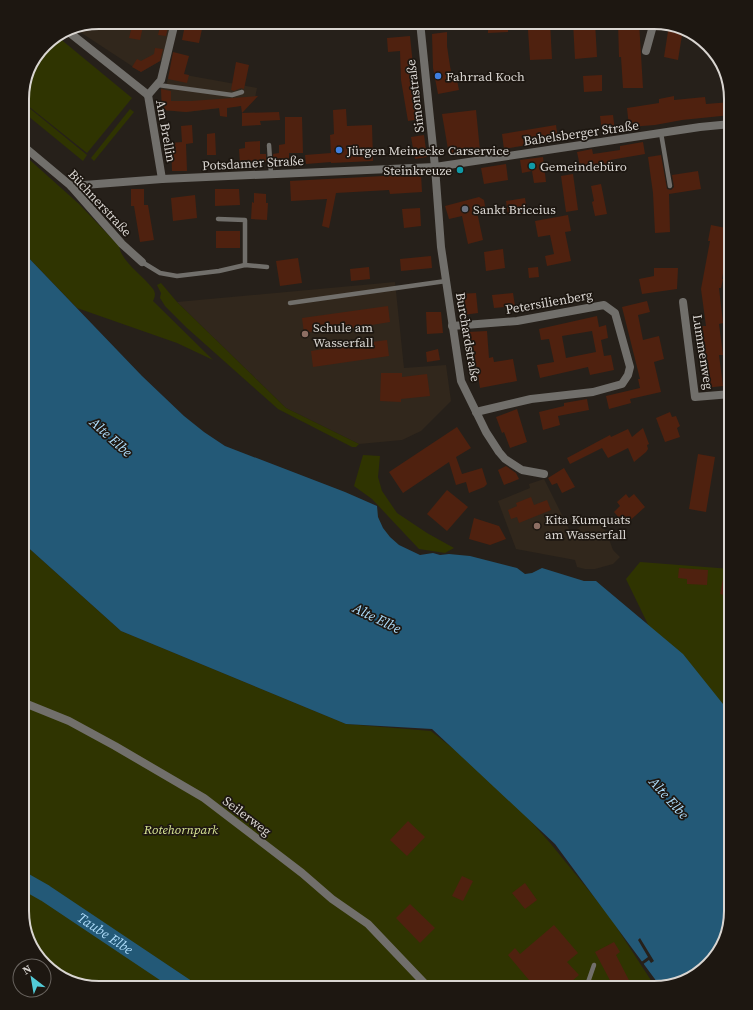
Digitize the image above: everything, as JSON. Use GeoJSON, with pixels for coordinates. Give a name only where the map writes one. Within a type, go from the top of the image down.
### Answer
{"type":"FeatureCollection","features":[{"type":"Feature","properties":{"kind":"street","name":"Am Brellin"},"geometry":{"type":"LineString","coordinates":[[162,179],[148,96],[162,78],[173,29]]}},
{"type":"Feature","properties":{"kind":"street","name":"Simonstraße"},"geometry":{"type":"LineString","coordinates":[[421,29],[435,167]]}},
{"type":"Feature","properties":{"kind":"street"},"geometry":{"type":"LineString","coordinates":[[646,50],[652,29]]}},
{"type":"Feature","properties":{"kind":"street"},"geometry":{"type":"LineString","coordinates":[[72,34],[148,96]]}},
{"type":"Feature","properties":{"kind":"street","name":"Babelsberger Straße"},"geometry":{"type":"LineString","coordinates":[[435,167],[724,125]]}},
{"type":"Feature","properties":{"kind":"street","name":"Büchnerstraße"},"geometry":{"type":"LineString","coordinates":[[29,151],[71,186],[122,244],[142,262]]}},
{"type":"Feature","properties":{"kind":"street","name":"Potsdamer Straße"},"geometry":{"type":"LineString","coordinates":[[71,186],[162,179],[435,167]]}},
{"type":"Feature","properties":{"kind":"street","name":"Burchardstraße"},"geometry":{"type":"LineString","coordinates":[[435,167],[441,247],[461,381],[493,446],[505,459],[522,470],[544,474]]}},
{"type":"Feature","properties":{"kind":"street","name":"Lummenweg"},"geometry":{"type":"LineString","coordinates":[[683,302],[696,397],[724,395]]}},
{"type":"Feature","properties":{"kind":"street","name":"Petersilienberg"},"geometry":{"type":"LineString","coordinates":[[452,326],[518,321],[604,305],[615,312],[630,367],[628,375],[622,384],[593,392],[531,399],[476,412]]}},
{"type":"Feature","properties":{"kind":"street","name":"Seilerweg"},"geometry":{"type":"LineString","coordinates":[[29,705],[69,721],[204,798],[302,873],[332,899],[368,924],[422,981]]}},
{"type":"Feature","properties":{"kind":"lane"},"geometry":{"type":"LineString","coordinates":[[158,85],[232,95],[242,92]]}},
{"type":"Feature","properties":{"kind":"lane"},"geometry":{"type":"LineString","coordinates":[[661,133],[670,186]]}},
{"type":"Feature","properties":{"kind":"lane"},"geometry":{"type":"LineString","coordinates":[[269,145],[271,174]]}},
{"type":"Feature","properties":{"kind":"lane"},"geometry":{"type":"LineString","coordinates":[[218,219],[245,220],[245,264]]}},
{"type":"Feature","properties":{"kind":"lane"},"geometry":{"type":"LineString","coordinates":[[142,262],[160,274],[178,276],[219,271],[245,264],[267,268]]}},
{"type":"Feature","properties":{"kind":"lane"},"geometry":{"type":"LineString","coordinates":[[290,303],[446,281]]}},
{"type":"Feature","properties":{"kind":"lane"},"geometry":{"type":"LineString","coordinates":[[589,981],[594,966]]}},
{"type":"Feature","properties":{"kind":"shaded area"},"geometry":{"type":"Polygon","coordinates":[[[98,29],[169,29],[162,60],[141,72],[80,32],[98,29]]]}},
{"type":"Feature","properties":{"kind":"shaded area"},"geometry":{"type":"Polygon","coordinates":[[[169,72],[257,88],[255,98],[250,104],[240,106],[186,112],[162,110],[161,88],[166,88],[169,72]]]}},
{"type":"Feature","properties":{"kind":"shaded area","name":"Schule am Wasserfall"},"geometry":{"type":"Polygon","coordinates":[[[395,282],[404,368],[446,365],[451,401],[421,431],[402,440],[359,444],[286,408],[177,302],[395,282]]]}},
{"type":"Feature","properties":{"kind":"shaded area","name":"Kita Kumquats am Wasserfall"},"geometry":{"type":"Polygon","coordinates":[[[544,479],[571,533],[590,520],[597,521],[606,531],[613,550],[620,557],[613,564],[595,569],[585,569],[577,567],[575,560],[516,549],[498,501],[530,488],[529,484],[544,479]]]}},
{"type":"Feature","properties":{"kind":"green space"},"geometry":{"type":"Polygon","coordinates":[[[62,40],[132,98],[87,153],[29,107],[30,85],[34,72],[49,49],[62,40]]]}},
{"type":"Feature","properties":{"kind":"green space"},"geometry":{"type":"Polygon","coordinates":[[[29,108],[87,155],[83,161],[29,117],[29,108]]]}},
{"type":"Feature","properties":{"kind":"green space"},"geometry":{"type":"Polygon","coordinates":[[[130,109],[134,112],[94,161],[91,158],[130,109]]]}},
{"type":"Feature","properties":{"kind":"green space"},"geometry":{"type":"Polygon","coordinates":[[[29,159],[79,204],[119,246],[124,258],[154,290],[155,295],[153,301],[213,360],[177,343],[77,308],[29,258],[29,159]]]}},
{"type":"Feature","properties":{"kind":"green space"},"geometry":{"type":"Polygon","coordinates":[[[161,283],[177,302],[286,408],[359,444],[356,447],[352,447],[278,409],[187,328],[165,306],[160,298],[161,293],[157,285],[161,283]]]}},
{"type":"Feature","properties":{"kind":"green space"},"geometry":{"type":"Polygon","coordinates":[[[363,455],[380,456],[378,477],[382,491],[397,513],[427,533],[454,548],[445,553],[419,549],[372,499],[354,486],[363,455]]]}},
{"type":"Feature","properties":{"kind":"green space","name":"Rotehornpark"},"geometry":{"type":"Polygon","coordinates":[[[29,548],[121,631],[346,724],[431,731],[498,784],[551,844],[608,914],[651,981],[98,981],[81,979],[68,974],[53,964],[52,958],[47,958],[41,950],[31,929],[29,912],[29,548]]]}},
{"type":"Feature","properties":{"kind":"green space"},"geometry":{"type":"Polygon","coordinates":[[[640,562],[724,568],[724,731],[656,641],[626,579],[640,562]]]}},
{"type":"Feature","properties":{"kind":"water","name":"Alte Elbe"},"geometry":{"type":"Polygon","coordinates":[[[29,258],[142,376],[184,416],[225,446],[345,492],[377,506],[378,517],[383,528],[390,537],[399,545],[420,555],[433,553],[440,555],[449,554],[470,556],[517,568],[525,574],[532,573],[542,568],[584,581],[596,581],[683,654],[724,705],[724,912],[722,929],[717,942],[707,957],[693,969],[677,977],[656,981],[555,844],[432,729],[346,724],[121,631],[29,548],[29,258]]]}},
{"type":"Feature","properties":{"kind":"pier"},"geometry":{"type":"Polygon","coordinates":[[[640,938],[654,961],[651,963],[649,960],[642,965],[640,963],[648,957],[638,940],[640,938]]]}},
{"type":"Feature","properties":{"kind":"building"},"geometry":{"type":"Polygon","coordinates":[[[131,29],[142,29],[140,40],[129,38],[131,29]]]}},
{"type":"Feature","properties":{"kind":"building"},"geometry":{"type":"Polygon","coordinates":[[[159,29],[168,29],[166,36],[158,35],[159,29]]]}},
{"type":"Feature","properties":{"kind":"building"},"geometry":{"type":"Polygon","coordinates":[[[184,29],[202,29],[199,43],[182,40],[184,29]]]}},
{"type":"Feature","properties":{"kind":"building"},"geometry":{"type":"Polygon","coordinates":[[[488,29],[508,29],[508,32],[488,33],[488,29]]]}},
{"type":"Feature","properties":{"kind":"building"},"geometry":{"type":"Polygon","coordinates":[[[550,29],[552,59],[530,60],[528,30],[550,29]]]}},
{"type":"Feature","properties":{"kind":"building"},"geometry":{"type":"Polygon","coordinates":[[[573,29],[595,29],[597,57],[575,59],[573,29]]]}},
{"type":"Feature","properties":{"kind":"building"},"geometry":{"type":"Polygon","coordinates":[[[618,29],[639,29],[643,88],[623,88],[621,57],[619,57],[618,29]]]}},
{"type":"Feature","properties":{"kind":"building"},"geometry":{"type":"Polygon","coordinates":[[[668,30],[682,35],[678,60],[664,57],[668,30]]]}},
{"type":"Feature","properties":{"kind":"building"},"geometry":{"type":"Polygon","coordinates":[[[447,32],[447,46],[453,81],[457,80],[459,90],[438,94],[433,68],[432,34],[447,32]]]}},
{"type":"Feature","properties":{"kind":"building"},"geometry":{"type":"Polygon","coordinates":[[[410,36],[414,75],[422,119],[408,121],[401,80],[400,51],[388,52],[387,38],[410,36]]]}},
{"type":"Feature","properties":{"kind":"building"},"geometry":{"type":"Polygon","coordinates":[[[155,48],[163,49],[160,61],[141,72],[132,67],[137,59],[141,61],[154,54],[155,48]]]}},
{"type":"Feature","properties":{"kind":"building"},"geometry":{"type":"Polygon","coordinates":[[[173,52],[189,56],[184,74],[189,75],[187,83],[168,79],[173,52]]]}},
{"type":"Feature","properties":{"kind":"building"},"geometry":{"type":"Polygon","coordinates":[[[236,62],[249,65],[244,89],[241,88],[234,91],[231,90],[236,62]]]}},
{"type":"Feature","properties":{"kind":"building"},"geometry":{"type":"Polygon","coordinates":[[[602,75],[602,91],[584,92],[583,76],[602,75]]]}},
{"type":"Feature","properties":{"kind":"building"},"geometry":{"type":"Polygon","coordinates":[[[161,89],[171,91],[171,101],[258,96],[242,113],[241,106],[227,108],[227,117],[220,116],[219,108],[186,112],[162,110],[161,89]]]}},
{"type":"Feature","properties":{"kind":"building"},"geometry":{"type":"Polygon","coordinates":[[[674,96],[674,100],[705,97],[706,104],[724,103],[724,116],[629,127],[627,108],[659,103],[659,99],[674,96]]]}},
{"type":"Feature","properties":{"kind":"building"},"geometry":{"type":"Polygon","coordinates":[[[346,109],[347,126],[372,125],[373,161],[306,164],[305,155],[331,153],[330,135],[334,134],[333,110],[346,109]]]}},
{"type":"Feature","properties":{"kind":"building"},"geometry":{"type":"Polygon","coordinates":[[[476,110],[480,151],[449,155],[442,114],[476,110]]]}},
{"type":"Feature","properties":{"kind":"building"},"geometry":{"type":"Polygon","coordinates":[[[279,112],[280,120],[260,121],[261,125],[242,126],[242,113],[279,112]]]}},
{"type":"Feature","properties":{"kind":"building"},"geometry":{"type":"Polygon","coordinates":[[[613,115],[615,131],[602,132],[600,116],[613,115]]]}},
{"type":"Feature","properties":{"kind":"building"},"geometry":{"type":"Polygon","coordinates":[[[285,117],[302,117],[303,153],[289,153],[289,163],[274,163],[273,154],[279,153],[279,145],[285,144],[285,117]]]}},
{"type":"Feature","properties":{"kind":"building"},"geometry":{"type":"Polygon","coordinates":[[[192,125],[193,143],[186,144],[187,171],[172,171],[171,143],[182,142],[181,126],[192,125]]]}},
{"type":"Feature","properties":{"kind":"building"},"geometry":{"type":"Polygon","coordinates":[[[556,125],[558,140],[504,149],[502,134],[556,125]]]}},
{"type":"Feature","properties":{"kind":"building"},"geometry":{"type":"Polygon","coordinates":[[[215,133],[216,155],[207,155],[207,134],[215,133]]]}},
{"type":"Feature","properties":{"kind":"building"},"geometry":{"type":"Polygon","coordinates":[[[424,135],[427,157],[415,159],[411,137],[424,135]]]}},
{"type":"Feature","properties":{"kind":"building"},"geometry":{"type":"Polygon","coordinates":[[[260,141],[260,154],[266,154],[266,162],[240,164],[239,149],[245,148],[245,142],[260,141]]]}},
{"type":"Feature","properties":{"kind":"building"},"geometry":{"type":"Polygon","coordinates":[[[643,142],[645,154],[610,160],[611,163],[581,171],[577,152],[592,149],[593,154],[620,150],[620,146],[643,142]]]}},
{"type":"Feature","properties":{"kind":"building"},"geometry":{"type":"Polygon","coordinates":[[[661,155],[667,189],[671,190],[674,187],[672,175],[698,171],[701,189],[669,194],[670,232],[655,233],[653,193],[648,157],[661,155]]]}},
{"type":"Feature","properties":{"kind":"building","name":"Gemeindebüro"},"geometry":{"type":"Polygon","coordinates":[[[543,157],[546,182],[534,183],[532,171],[522,173],[520,160],[543,157]]]}},
{"type":"Feature","properties":{"kind":"building"},"geometry":{"type":"Polygon","coordinates":[[[506,164],[508,180],[484,184],[481,168],[506,164]]]}},
{"type":"Feature","properties":{"kind":"building"},"geometry":{"type":"Polygon","coordinates":[[[421,174],[422,192],[390,194],[389,190],[336,193],[329,228],[322,226],[327,199],[291,201],[290,181],[421,174]]]}},
{"type":"Feature","properties":{"kind":"building"},"geometry":{"type":"Polygon","coordinates":[[[573,174],[578,210],[566,212],[561,176],[573,174]]]}},
{"type":"Feature","properties":{"kind":"building"},"geometry":{"type":"Polygon","coordinates":[[[601,184],[607,214],[595,216],[591,186],[601,184]]]}},
{"type":"Feature","properties":{"kind":"building"},"geometry":{"type":"Polygon","coordinates":[[[131,189],[144,189],[144,205],[148,205],[154,240],[140,242],[134,206],[131,206],[131,189]]]}},
{"type":"Feature","properties":{"kind":"building"},"geometry":{"type":"Polygon","coordinates":[[[215,189],[239,189],[240,205],[215,206],[215,189]]]}},
{"type":"Feature","properties":{"kind":"building"},"geometry":{"type":"Polygon","coordinates":[[[254,193],[266,194],[266,203],[268,203],[267,220],[251,219],[254,193]]]}},
{"type":"Feature","properties":{"kind":"building"},"geometry":{"type":"Polygon","coordinates":[[[195,195],[197,218],[173,221],[171,198],[195,195]]]}},
{"type":"Feature","properties":{"kind":"building"},"geometry":{"type":"Polygon","coordinates":[[[479,197],[484,200],[485,206],[482,211],[477,212],[483,240],[468,244],[462,216],[449,219],[445,206],[479,197]]]}},
{"type":"Feature","properties":{"kind":"building"},"geometry":{"type":"Polygon","coordinates":[[[525,198],[527,211],[508,215],[506,201],[525,198]]]}},
{"type":"Feature","properties":{"kind":"building"},"geometry":{"type":"Polygon","coordinates":[[[420,208],[421,226],[404,228],[402,209],[420,208]]]}},
{"type":"Feature","properties":{"kind":"building"},"geometry":{"type":"Polygon","coordinates":[[[568,215],[571,231],[565,232],[571,261],[547,266],[545,256],[554,254],[550,235],[538,237],[535,221],[568,215]]]}},
{"type":"Feature","properties":{"kind":"building"},"geometry":{"type":"Polygon","coordinates":[[[711,225],[724,228],[724,267],[721,288],[719,288],[723,323],[719,324],[723,355],[719,355],[723,386],[705,388],[702,358],[706,357],[702,326],[706,326],[701,289],[710,241],[708,241],[711,225]]]}},
{"type":"Feature","properties":{"kind":"building"},"geometry":{"type":"Polygon","coordinates":[[[216,231],[240,231],[240,248],[216,248],[216,231]]]}},
{"type":"Feature","properties":{"kind":"building"},"geometry":{"type":"Polygon","coordinates":[[[503,249],[505,268],[486,271],[484,252],[503,249]]]}},
{"type":"Feature","properties":{"kind":"building"},"geometry":{"type":"Polygon","coordinates":[[[431,256],[432,268],[401,271],[400,259],[431,256]]]}},
{"type":"Feature","properties":{"kind":"building"},"geometry":{"type":"Polygon","coordinates":[[[298,258],[302,283],[280,286],[276,261],[298,258]]]}},
{"type":"Feature","properties":{"kind":"building"},"geometry":{"type":"Polygon","coordinates":[[[369,267],[370,279],[351,281],[350,269],[369,267]]]}},
{"type":"Feature","properties":{"kind":"building"},"geometry":{"type":"Polygon","coordinates":[[[538,267],[539,277],[529,278],[528,268],[538,267]]]}},
{"type":"Feature","properties":{"kind":"building"},"geometry":{"type":"Polygon","coordinates":[[[654,268],[678,268],[677,289],[642,294],[639,279],[654,276],[654,268]]]}},
{"type":"Feature","properties":{"kind":"building"},"geometry":{"type":"Polygon","coordinates":[[[476,293],[478,313],[463,315],[460,294],[476,293]]]}},
{"type":"Feature","properties":{"kind":"building"},"geometry":{"type":"Polygon","coordinates":[[[513,293],[515,306],[494,308],[492,295],[513,293]]]}},
{"type":"Feature","properties":{"kind":"building"},"geometry":{"type":"Polygon","coordinates":[[[647,301],[650,312],[638,315],[643,340],[659,336],[664,359],[654,362],[661,392],[630,399],[631,403],[609,409],[606,396],[640,388],[638,379],[640,379],[622,307],[647,301]]]}},
{"type":"Feature","properties":{"kind":"building"},"geometry":{"type":"Polygon","coordinates":[[[388,306],[390,322],[328,332],[328,330],[304,333],[302,318],[388,306]]]}},
{"type":"Feature","properties":{"kind":"building"},"geometry":{"type":"Polygon","coordinates":[[[426,312],[441,312],[443,333],[427,334],[426,312]]]}},
{"type":"Feature","properties":{"kind":"building"},"geometry":{"type":"Polygon","coordinates":[[[597,316],[599,327],[606,325],[608,338],[601,340],[604,356],[611,355],[614,370],[590,375],[588,367],[540,378],[537,365],[554,362],[549,339],[541,340],[539,329],[597,316]],[[592,331],[562,336],[566,358],[596,352],[592,331]]]}},
{"type":"Feature","properties":{"kind":"building"},"geometry":{"type":"Polygon","coordinates":[[[487,331],[489,358],[493,357],[494,362],[513,359],[517,381],[480,388],[473,348],[469,348],[468,332],[487,331]]]}},
{"type":"Feature","properties":{"kind":"building"},"geometry":{"type":"Polygon","coordinates":[[[387,340],[389,356],[313,367],[311,351],[330,348],[330,346],[387,340]]]}},
{"type":"Feature","properties":{"kind":"building"},"geometry":{"type":"Polygon","coordinates":[[[438,349],[440,360],[427,362],[426,352],[438,349]]]}},
{"type":"Feature","properties":{"kind":"building"},"geometry":{"type":"Polygon","coordinates":[[[381,373],[402,373],[402,377],[427,374],[430,396],[401,399],[401,402],[380,401],[381,373]]]}},
{"type":"Feature","properties":{"kind":"building"},"geometry":{"type":"Polygon","coordinates":[[[587,399],[589,410],[558,416],[560,425],[543,430],[539,412],[564,406],[564,403],[587,399]]]}},
{"type":"Feature","properties":{"kind":"building"},"geometry":{"type":"Polygon","coordinates":[[[517,409],[527,442],[510,448],[496,417],[517,409]]]}},
{"type":"Feature","properties":{"kind":"building"},"geometry":{"type":"Polygon","coordinates":[[[670,412],[672,417],[676,416],[680,426],[677,428],[680,437],[665,442],[656,418],[670,412]]]}},
{"type":"Feature","properties":{"kind":"building"},"geometry":{"type":"Polygon","coordinates":[[[457,427],[471,448],[456,457],[462,474],[482,468],[487,484],[484,487],[469,493],[466,482],[456,485],[449,462],[403,493],[389,472],[457,427]]]}},
{"type":"Feature","properties":{"kind":"building"},"geometry":{"type":"Polygon","coordinates":[[[643,428],[649,444],[647,445],[648,449],[634,462],[628,448],[608,458],[602,448],[570,464],[567,458],[610,435],[611,437],[628,429],[632,437],[643,428]]]}},
{"type":"Feature","properties":{"kind":"building"},"geometry":{"type":"Polygon","coordinates":[[[698,454],[715,457],[706,512],[689,509],[698,454]]]}},
{"type":"Feature","properties":{"kind":"building"},"geometry":{"type":"Polygon","coordinates":[[[506,466],[516,473],[519,479],[504,485],[498,470],[506,466]]]}},
{"type":"Feature","properties":{"kind":"building"},"geometry":{"type":"Polygon","coordinates":[[[564,468],[575,487],[562,493],[557,483],[552,485],[548,478],[564,468]]]}},
{"type":"Feature","properties":{"kind":"building"},"geometry":{"type":"Polygon","coordinates":[[[447,490],[468,507],[447,531],[427,514],[447,490]]]}},
{"type":"Feature","properties":{"kind":"building"},"geometry":{"type":"Polygon","coordinates":[[[626,494],[629,498],[634,494],[645,507],[625,525],[614,512],[620,506],[617,502],[626,494]]]}},
{"type":"Feature","properties":{"kind":"building"},"geometry":{"type":"Polygon","coordinates":[[[531,497],[534,505],[547,500],[551,510],[519,523],[517,517],[511,519],[508,510],[517,506],[516,503],[531,497]]]}},
{"type":"Feature","properties":{"kind":"building"},"geometry":{"type":"Polygon","coordinates":[[[474,518],[499,526],[506,539],[490,545],[469,539],[474,518]]]}},
{"type":"Feature","properties":{"kind":"building"},"geometry":{"type":"Polygon","coordinates":[[[679,568],[708,570],[707,585],[687,584],[687,579],[678,578],[679,568]]]}},
{"type":"Feature","properties":{"kind":"building"},"geometry":{"type":"Polygon","coordinates":[[[723,579],[724,579],[724,595],[720,594],[723,579]]]}},
{"type":"Feature","properties":{"kind":"building"},"geometry":{"type":"Polygon","coordinates":[[[408,821],[425,837],[407,856],[390,840],[408,821]]]}},
{"type":"Feature","properties":{"kind":"building"},"geometry":{"type":"Polygon","coordinates":[[[462,876],[473,881],[463,901],[452,896],[462,876]]]}},
{"type":"Feature","properties":{"kind":"building"},"geometry":{"type":"Polygon","coordinates":[[[525,883],[537,900],[525,909],[512,893],[525,883]]]}},
{"type":"Feature","properties":{"kind":"building"},"geometry":{"type":"Polygon","coordinates":[[[410,904],[435,928],[420,943],[396,918],[410,904]]]}},
{"type":"Feature","properties":{"kind":"building"},"geometry":{"type":"Polygon","coordinates":[[[554,925],[578,953],[567,962],[579,975],[572,981],[530,981],[508,955],[515,948],[520,954],[554,925]]]}},
{"type":"Feature","properties":{"kind":"building"},"geometry":{"type":"Polygon","coordinates":[[[614,942],[620,952],[616,955],[629,981],[610,981],[595,952],[614,942]]]}},
{"type":"Feature","properties":{"kind":"waterway","name":"Taube Elbe"},"geometry":{"type":"LineString","coordinates":[[29,884],[45,893],[177,981]]}},
{"type":"Feature","properties":{"kind":"place","name":"Fahrrad Koch"},"geometry":{"type":"Point","coordinates":[438,76]}},
{"type":"Feature","properties":{"kind":"place","name":"Jürgen Meinecke Carservice"},"geometry":{"type":"Point","coordinates":[339,150]}},
{"type":"Feature","properties":{"kind":"place","name":"Gemeindebüro"},"geometry":{"type":"Point","coordinates":[532,166]}},
{"type":"Feature","properties":{"kind":"place","name":"Steinkreuze"},"geometry":{"type":"Point","coordinates":[460,170]}},
{"type":"Feature","properties":{"kind":"place","name":"Sankt Briccius"},"geometry":{"type":"Point","coordinates":[465,209]}},
{"type":"Feature","properties":{"kind":"place","name":"Schule am Wasserfall"},"geometry":{"type":"Point","coordinates":[305,334]}},
{"type":"Feature","properties":{"kind":"place","name":"Kita Kumquats am Wasserfall"},"geometry":{"type":"Point","coordinates":[537,526]}}]}
